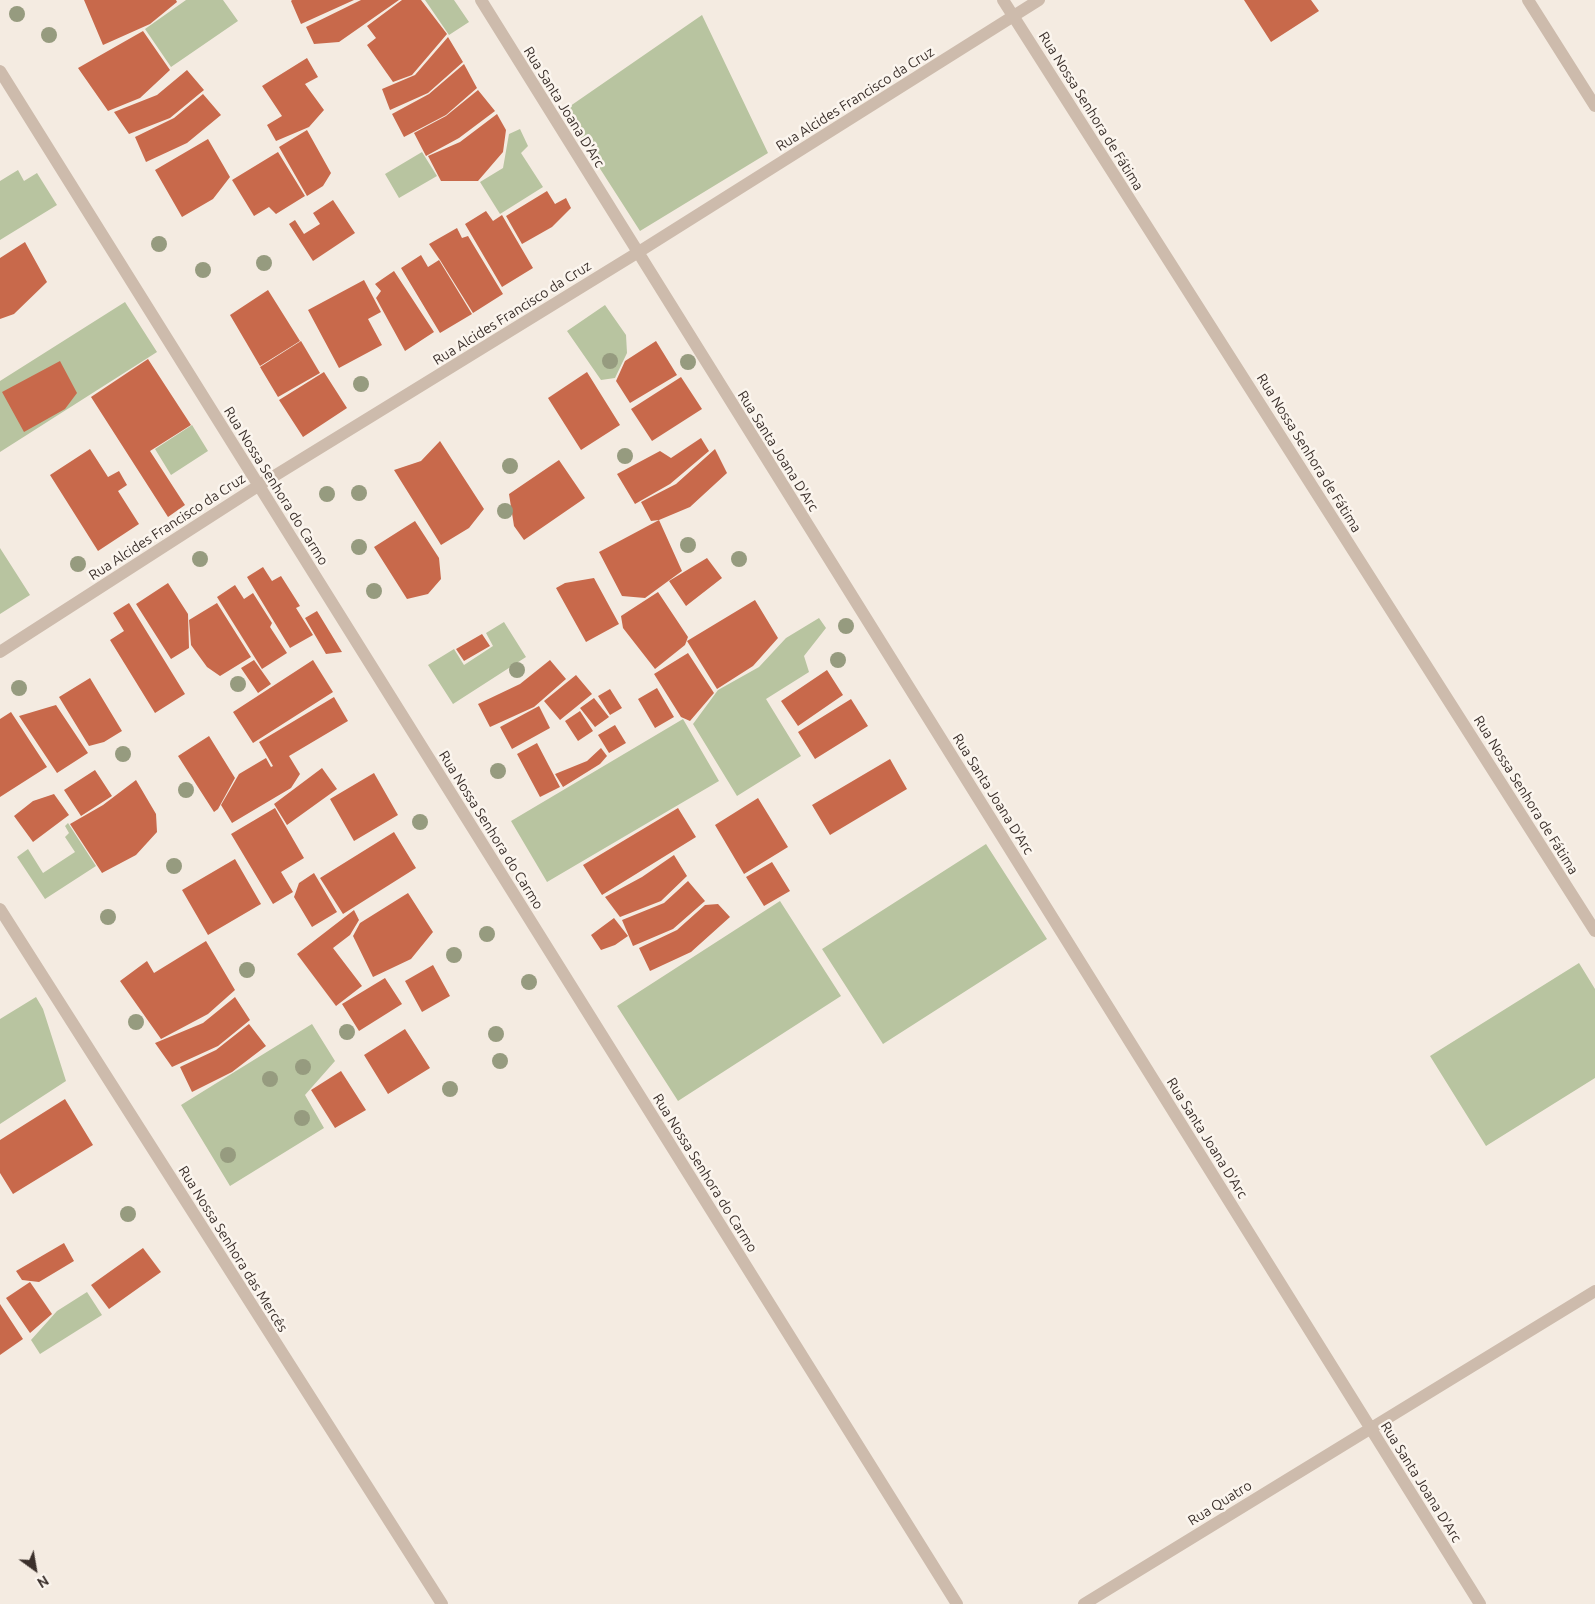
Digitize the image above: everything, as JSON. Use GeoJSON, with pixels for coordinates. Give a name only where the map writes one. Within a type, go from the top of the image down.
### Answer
{"type":"FeatureCollection","features":[{"type":"Feature","properties":{"kind":"street","name":"Rua Santa Joana D'Arc"},"geometry":{"type":"LineString","coordinates":[[481,0],[1480,1604]]}},
{"type":"Feature","properties":{"kind":"street","name":"Rua Nossa Senhora de Fátima"},"geometry":{"type":"LineString","coordinates":[[1003,0],[1592,927]]}},
{"type":"Feature","properties":{"kind":"street","name":"Rua Alcides Francisco da Cruz"},"geometry":{"type":"LineString","coordinates":[[0,652],[258,486],[638,254],[1039,0]]}},
{"type":"Feature","properties":{"kind":"street"},"geometry":{"type":"LineString","coordinates":[[1528,0],[1595,106]]}},
{"type":"Feature","properties":{"kind":"street","name":"Rua Nossa Senhora do Carmo"},"geometry":{"type":"LineString","coordinates":[[0,71],[957,1604]]}},
{"type":"Feature","properties":{"kind":"street","name":"Rua Nossa Senhora das Mercês"},"geometry":{"type":"LineString","coordinates":[[0,910],[442,1604]]}},
{"type":"Feature","properties":{"kind":"street","name":"Rua Quatro"},"geometry":{"type":"LineString","coordinates":[[1084,1604],[1595,1291]]}},
{"type":"Feature","properties":{"kind":"green space"},"geometry":{"type":"Polygon","coordinates":[[[186,0],[223,0],[238,21],[171,67],[145,29],[186,0]]]}},
{"type":"Feature","properties":{"kind":"green space"},"geometry":{"type":"Polygon","coordinates":[[[425,0],[454,0],[469,22],[449,35],[425,0]]]}},
{"type":"Feature","properties":{"kind":"green space"},"geometry":{"type":"Polygon","coordinates":[[[702,15],[768,153],[640,231],[563,111],[702,15]]]}},
{"type":"Feature","properties":{"kind":"green space"},"geometry":{"type":"Polygon","coordinates":[[[520,129],[528,146],[521,153],[543,187],[500,214],[480,182],[503,168],[509,134],[520,129]]]}},
{"type":"Feature","properties":{"kind":"green space"},"geometry":{"type":"Polygon","coordinates":[[[422,152],[437,176],[399,198],[385,174],[422,152]]]}},
{"type":"Feature","properties":{"kind":"green space"},"geometry":{"type":"Polygon","coordinates":[[[18,170],[24,181],[37,173],[57,205],[0,240],[0,181],[18,170]]]}},
{"type":"Feature","properties":{"kind":"green space"},"geometry":{"type":"Polygon","coordinates":[[[125,302],[157,352],[0,452],[0,381],[125,302]]]}},
{"type":"Feature","properties":{"kind":"green space"},"geometry":{"type":"Polygon","coordinates":[[[605,305],[626,335],[627,353],[615,378],[601,380],[567,331],[605,305]]]}},
{"type":"Feature","properties":{"kind":"green space"},"geometry":{"type":"Polygon","coordinates":[[[192,425],[208,451],[171,475],[155,449],[192,425]]]}},
{"type":"Feature","properties":{"kind":"green space"},"geometry":{"type":"Polygon","coordinates":[[[0,548],[30,595],[0,614],[0,548]]]}},
{"type":"Feature","properties":{"kind":"green space"},"geometry":{"type":"Polygon","coordinates":[[[819,618],[826,628],[804,656],[809,672],[766,699],[801,756],[737,796],[693,724],[718,690],[759,667],[786,638],[819,618]]]}},
{"type":"Feature","properties":{"kind":"green space"},"geometry":{"type":"Polygon","coordinates":[[[504,622],[526,657],[453,704],[428,665],[454,649],[464,665],[493,646],[486,633],[504,622]]]}},
{"type":"Feature","properties":{"kind":"green space"},"geometry":{"type":"Polygon","coordinates":[[[683,719],[719,781],[547,882],[511,821],[683,719]]]}},
{"type":"Feature","properties":{"kind":"green space"},"geometry":{"type":"Polygon","coordinates":[[[68,823],[96,866],[45,899],[17,857],[28,849],[43,873],[75,852],[65,837],[69,833],[65,826],[68,823]]]}},
{"type":"Feature","properties":{"kind":"green space"},"geometry":{"type":"Polygon","coordinates":[[[986,844],[1047,939],[883,1044],[822,949],[986,844]]]}},
{"type":"Feature","properties":{"kind":"green space"},"geometry":{"type":"Polygon","coordinates":[[[780,901],[841,996],[678,1101],[617,1006],[780,901]]]}},
{"type":"Feature","properties":{"kind":"green space"},"geometry":{"type":"Polygon","coordinates":[[[1579,963],[1595,989],[1595,1078],[1486,1146],[1430,1056],[1579,963]]]}},
{"type":"Feature","properties":{"kind":"green space"},"geometry":{"type":"Polygon","coordinates":[[[36,997],[43,1009],[66,1081],[0,1124],[0,1019],[36,997]]]}},
{"type":"Feature","properties":{"kind":"green space"},"geometry":{"type":"Polygon","coordinates":[[[312,1024],[335,1061],[305,1095],[324,1128],[230,1186],[181,1105],[312,1024]]]}},
{"type":"Feature","properties":{"kind":"green space"},"geometry":{"type":"Polygon","coordinates":[[[87,1292],[102,1315],[40,1354],[31,1340],[57,1311],[87,1292]]]}},
{"type":"Feature","properties":{"kind":"building"},"geometry":{"type":"Polygon","coordinates":[[[84,0],[176,0],[177,2],[150,24],[103,45],[84,0]]]}},
{"type":"Feature","properties":{"kind":"building"},"geometry":{"type":"Polygon","coordinates":[[[292,0],[354,0],[301,24],[292,0]]]}},
{"type":"Feature","properties":{"kind":"building"},"geometry":{"type":"Polygon","coordinates":[[[361,0],[399,0],[339,42],[314,44],[306,27],[361,0]]]}},
{"type":"Feature","properties":{"kind":"building"},"geometry":{"type":"Polygon","coordinates":[[[402,0],[421,0],[447,34],[412,75],[393,82],[367,45],[376,38],[367,26],[402,0]]]}},
{"type":"Feature","properties":{"kind":"building"},"geometry":{"type":"Polygon","coordinates":[[[1244,0],[1311,0],[1319,11],[1271,42],[1244,0]]]}},
{"type":"Feature","properties":{"kind":"building"},"geometry":{"type":"Polygon","coordinates":[[[143,31],[170,70],[140,98],[108,111],[78,68],[143,31]]]}},
{"type":"Feature","properties":{"kind":"building"},"geometry":{"type":"Polygon","coordinates":[[[448,37],[463,62],[428,93],[390,110],[382,89],[415,75],[448,37]]]}},
{"type":"Feature","properties":{"kind":"building"},"geometry":{"type":"Polygon","coordinates":[[[307,58],[318,77],[305,84],[324,110],[309,127],[276,141],[267,125],[282,116],[262,86],[307,58]]]}},
{"type":"Feature","properties":{"kind":"building"},"geometry":{"type":"Polygon","coordinates":[[[464,64],[477,88],[446,115],[404,137],[392,114],[429,94],[464,64]]]}},
{"type":"Feature","properties":{"kind":"building"},"geometry":{"type":"Polygon","coordinates":[[[187,70],[204,90],[170,118],[129,134],[114,112],[157,95],[187,70]]]}},
{"type":"Feature","properties":{"kind":"building"},"geometry":{"type":"Polygon","coordinates":[[[478,90],[495,111],[459,138],[426,156],[414,133],[446,116],[478,90]]]}},
{"type":"Feature","properties":{"kind":"building"},"geometry":{"type":"Polygon","coordinates":[[[203,94],[221,115],[187,143],[146,162],[135,137],[174,118],[203,94]]]}},
{"type":"Feature","properties":{"kind":"building"},"geometry":{"type":"Polygon","coordinates":[[[497,114],[506,130],[503,152],[478,181],[441,181],[428,156],[460,142],[497,114]]]}},
{"type":"Feature","properties":{"kind":"building"},"geometry":{"type":"Polygon","coordinates":[[[307,130],[331,173],[323,186],[307,196],[279,147],[307,130]]]}},
{"type":"Feature","properties":{"kind":"building"},"geometry":{"type":"Polygon","coordinates":[[[208,139],[230,177],[213,199],[182,217],[155,170],[208,139]]]}},
{"type":"Feature","properties":{"kind":"building"},"geometry":{"type":"Polygon","coordinates":[[[278,152],[305,196],[276,214],[269,207],[254,216],[232,180],[278,152]]]}},
{"type":"Feature","properties":{"kind":"building"},"geometry":{"type":"Polygon","coordinates":[[[547,191],[555,204],[566,198],[571,208],[552,227],[522,244],[506,216],[547,191]]]}},
{"type":"Feature","properties":{"kind":"building"},"geometry":{"type":"Polygon","coordinates":[[[333,200],[355,233],[313,261],[289,224],[295,220],[304,234],[320,224],[313,213],[333,200]]]}},
{"type":"Feature","properties":{"kind":"building"},"geometry":{"type":"Polygon","coordinates":[[[486,211],[493,221],[502,215],[533,268],[502,287],[465,224],[486,211]]]}},
{"type":"Feature","properties":{"kind":"building"},"geometry":{"type":"Polygon","coordinates":[[[457,228],[462,238],[468,236],[503,294],[473,313],[429,244],[457,228]]]}},
{"type":"Feature","properties":{"kind":"building"},"geometry":{"type":"Polygon","coordinates":[[[25,242],[47,282],[14,314],[0,319],[0,258],[25,242]]]}},
{"type":"Feature","properties":{"kind":"building"},"geometry":{"type":"Polygon","coordinates":[[[421,255],[428,267],[439,260],[472,314],[440,333],[401,268],[421,255]]]}},
{"type":"Feature","properties":{"kind":"building"},"geometry":{"type":"Polygon","coordinates":[[[394,271],[434,332],[405,351],[376,298],[381,291],[375,284],[394,271]]]}},
{"type":"Feature","properties":{"kind":"building"},"geometry":{"type":"Polygon","coordinates":[[[364,280],[381,312],[368,319],[382,345],[339,368],[308,310],[364,280]]]}},
{"type":"Feature","properties":{"kind":"building"},"geometry":{"type":"Polygon","coordinates":[[[268,290],[300,341],[260,366],[230,315],[268,290]]]}},
{"type":"Feature","properties":{"kind":"building"},"geometry":{"type":"Polygon","coordinates":[[[301,341],[320,373],[278,397],[260,367],[301,341]]]}},
{"type":"Feature","properties":{"kind":"building"},"geometry":{"type":"Polygon","coordinates":[[[656,341],[677,375],[630,403],[616,381],[625,361],[656,341]]]}},
{"type":"Feature","properties":{"kind":"building"},"geometry":{"type":"Polygon","coordinates":[[[148,359],[191,425],[150,451],[185,505],[168,517],[91,397],[148,359]]]}},
{"type":"Feature","properties":{"kind":"building"},"geometry":{"type":"Polygon","coordinates":[[[60,361],[77,393],[65,409],[24,432],[2,392],[60,361]]]}},
{"type":"Feature","properties":{"kind":"building"},"geometry":{"type":"Polygon","coordinates":[[[324,372],[347,408],[303,437],[279,400],[324,372]]]}},
{"type":"Feature","properties":{"kind":"building"},"geometry":{"type":"Polygon","coordinates":[[[587,372],[620,425],[581,450],[548,398],[587,372]]]}},
{"type":"Feature","properties":{"kind":"building"},"geometry":{"type":"Polygon","coordinates":[[[681,377],[702,409],[652,441],[631,409],[681,377]]]}},
{"type":"Feature","properties":{"kind":"building"},"geometry":{"type":"Polygon","coordinates":[[[701,438],[709,451],[670,484],[635,504],[617,474],[660,451],[671,458],[701,438]]]}},
{"type":"Feature","properties":{"kind":"building"},"geometry":{"type":"Polygon","coordinates":[[[440,441],[484,509],[469,528],[441,545],[394,470],[421,461],[440,441]]]}},
{"type":"Feature","properties":{"kind":"building"},"geometry":{"type":"Polygon","coordinates":[[[90,449],[108,477],[119,471],[127,485],[118,491],[139,524],[98,551],[50,475],[90,449]]]}},
{"type":"Feature","properties":{"kind":"building"},"geometry":{"type":"Polygon","coordinates":[[[715,449],[727,473],[690,507],[659,520],[651,521],[641,502],[676,484],[715,449]]]}},
{"type":"Feature","properties":{"kind":"building"},"geometry":{"type":"Polygon","coordinates":[[[559,460],[585,498],[524,540],[514,526],[509,494],[559,460]]]}},
{"type":"Feature","properties":{"kind":"building"},"geometry":{"type":"Polygon","coordinates":[[[659,520],[682,571],[645,598],[622,596],[599,552],[659,520]]]}},
{"type":"Feature","properties":{"kind":"building"},"geometry":{"type":"Polygon","coordinates":[[[415,521],[439,558],[441,579],[428,594],[407,599],[374,547],[415,521]]]}},
{"type":"Feature","properties":{"kind":"building"},"geometry":{"type":"Polygon","coordinates":[[[707,558],[722,578],[686,606],[669,581],[707,558]]]}},
{"type":"Feature","properties":{"kind":"building"},"geometry":{"type":"Polygon","coordinates":[[[263,567],[272,581],[281,576],[300,606],[296,608],[313,635],[290,648],[247,577],[263,567]]]}},
{"type":"Feature","properties":{"kind":"building"},"geometry":{"type":"Polygon","coordinates":[[[594,578],[619,624],[586,642],[556,588],[565,583],[594,578]]]}},
{"type":"Feature","properties":{"kind":"building"},"geometry":{"type":"Polygon","coordinates":[[[168,583],[188,614],[189,648],[171,659],[136,604],[168,583]]]}},
{"type":"Feature","properties":{"kind":"building"},"geometry":{"type":"Polygon","coordinates":[[[235,585],[244,599],[253,593],[272,623],[270,627],[287,653],[262,669],[217,597],[235,585]]]}},
{"type":"Feature","properties":{"kind":"building"},"geometry":{"type":"Polygon","coordinates":[[[658,592],[688,637],[685,645],[655,669],[623,628],[621,616],[658,592]]]}},
{"type":"Feature","properties":{"kind":"building"},"geometry":{"type":"Polygon","coordinates":[[[755,600],[778,638],[753,666],[717,689],[687,641],[755,600]]]}},
{"type":"Feature","properties":{"kind":"building"},"geometry":{"type":"Polygon","coordinates":[[[129,603],[185,694],[155,713],[110,640],[124,631],[113,613],[129,603]]]}},
{"type":"Feature","properties":{"kind":"building"},"geometry":{"type":"Polygon","coordinates":[[[217,603],[251,657],[220,676],[207,667],[191,645],[189,620],[217,603]]]}},
{"type":"Feature","properties":{"kind":"building"},"geometry":{"type":"Polygon","coordinates":[[[317,611],[342,652],[326,654],[305,618],[317,611]]]}},
{"type":"Feature","properties":{"kind":"building"},"geometry":{"type":"Polygon","coordinates":[[[482,634],[490,646],[464,661],[456,649],[482,634]]]}},
{"type":"Feature","properties":{"kind":"building"},"geometry":{"type":"Polygon","coordinates":[[[688,653],[714,693],[690,721],[681,717],[654,674],[688,653]]]}},
{"type":"Feature","properties":{"kind":"building"},"geometry":{"type":"Polygon","coordinates":[[[254,660],[271,684],[258,693],[241,668],[254,660]]]}},
{"type":"Feature","properties":{"kind":"building"},"geometry":{"type":"Polygon","coordinates":[[[313,660],[333,692],[253,743],[233,712],[313,660]]]}},
{"type":"Feature","properties":{"kind":"building"},"geometry":{"type":"Polygon","coordinates":[[[550,660],[566,679],[534,707],[490,727],[478,704],[520,684],[550,660]]]}},
{"type":"Feature","properties":{"kind":"building"},"geometry":{"type":"Polygon","coordinates":[[[827,670],[843,695],[798,726],[781,701],[827,670]]]}},
{"type":"Feature","properties":{"kind":"building"},"geometry":{"type":"Polygon","coordinates":[[[576,675],[592,694],[560,720],[544,701],[576,675]]]}},
{"type":"Feature","properties":{"kind":"building"},"geometry":{"type":"Polygon","coordinates":[[[90,678],[122,731],[104,742],[89,746],[59,697],[90,678]]]}},
{"type":"Feature","properties":{"kind":"building"},"geometry":{"type":"Polygon","coordinates":[[[657,688],[674,717],[655,728],[638,699],[657,688]]]}},
{"type":"Feature","properties":{"kind":"building"},"geometry":{"type":"Polygon","coordinates":[[[610,689],[622,708],[610,715],[598,696],[610,689]]]}},
{"type":"Feature","properties":{"kind":"building"},"geometry":{"type":"Polygon","coordinates":[[[334,697],[348,721],[289,756],[300,774],[291,788],[232,823],[221,805],[239,774],[266,758],[271,767],[273,766],[259,742],[334,697]]]}},
{"type":"Feature","properties":{"kind":"building"},"geometry":{"type":"Polygon","coordinates":[[[594,698],[609,717],[595,727],[580,708],[594,698]]]}},
{"type":"Feature","properties":{"kind":"building"},"geometry":{"type":"Polygon","coordinates":[[[851,699],[868,726],[815,759],[798,732],[851,699]]]}},
{"type":"Feature","properties":{"kind":"building"},"geometry":{"type":"Polygon","coordinates":[[[56,705],[88,753],[57,773],[19,716],[56,705]]]}},
{"type":"Feature","properties":{"kind":"building"},"geometry":{"type":"Polygon","coordinates":[[[539,706],[550,728],[512,749],[500,727],[539,706]]]}},
{"type":"Feature","properties":{"kind":"building"},"geometry":{"type":"Polygon","coordinates":[[[580,711],[593,731],[578,741],[565,721],[580,711]]]}},
{"type":"Feature","properties":{"kind":"building"},"geometry":{"type":"Polygon","coordinates":[[[11,712],[47,767],[0,797],[0,719],[11,712]]]}},
{"type":"Feature","properties":{"kind":"building"},"geometry":{"type":"Polygon","coordinates":[[[615,725],[626,743],[609,753],[598,735],[615,725]]]}},
{"type":"Feature","properties":{"kind":"building"},"geometry":{"type":"Polygon","coordinates":[[[209,736],[235,778],[218,809],[214,812],[178,756],[209,736]]]}},
{"type":"Feature","properties":{"kind":"building"},"geometry":{"type":"Polygon","coordinates":[[[537,743],[560,787],[540,797],[517,754],[537,743]]]}},
{"type":"Feature","properties":{"kind":"building"},"geometry":{"type":"Polygon","coordinates":[[[601,748],[607,756],[600,764],[563,787],[555,774],[587,761],[601,748]]]}},
{"type":"Feature","properties":{"kind":"building"},"geometry":{"type":"Polygon","coordinates":[[[890,759],[907,789],[830,835],[812,805],[890,759]]]}},
{"type":"Feature","properties":{"kind":"building"},"geometry":{"type":"Polygon","coordinates":[[[322,768],[337,789],[287,825],[274,804],[322,768]]]}},
{"type":"Feature","properties":{"kind":"building"},"geometry":{"type":"Polygon","coordinates":[[[95,770],[112,796],[81,816],[64,790],[95,770]]]}},
{"type":"Feature","properties":{"kind":"building"},"geometry":{"type":"Polygon","coordinates":[[[374,773],[398,815],[354,841],[330,799],[374,773]]]}},
{"type":"Feature","properties":{"kind":"building"},"geometry":{"type":"Polygon","coordinates":[[[136,780],[156,814],[157,832],[136,855],[102,873],[70,824],[103,805],[136,780]]]}},
{"type":"Feature","properties":{"kind":"building"},"geometry":{"type":"Polygon","coordinates":[[[54,794],[69,815],[33,842],[14,816],[33,801],[54,794]]]}},
{"type":"Feature","properties":{"kind":"building"},"geometry":{"type":"Polygon","coordinates":[[[758,798],[788,847],[744,874],[715,825],[758,798]]]}},
{"type":"Feature","properties":{"kind":"building"},"geometry":{"type":"Polygon","coordinates":[[[275,808],[304,858],[281,872],[293,892],[273,904],[231,834],[275,808]]]}},
{"type":"Feature","properties":{"kind":"building"},"geometry":{"type":"Polygon","coordinates":[[[678,808],[696,837],[602,895],[583,865],[678,808]]]}},
{"type":"Feature","properties":{"kind":"building"},"geometry":{"type":"Polygon","coordinates":[[[394,832],[416,868],[343,914],[320,878],[394,832]]]}},
{"type":"Feature","properties":{"kind":"building"},"geometry":{"type":"Polygon","coordinates":[[[674,855],[687,876],[661,901],[620,917],[605,897],[642,877],[674,855]]]}},
{"type":"Feature","properties":{"kind":"building"},"geometry":{"type":"Polygon","coordinates":[[[235,859],[261,904],[208,935],[182,890],[235,859]]]}},
{"type":"Feature","properties":{"kind":"building"},"geometry":{"type":"Polygon","coordinates":[[[772,862],[790,891],[764,906],[746,877],[772,862]]]}},
{"type":"Feature","properties":{"kind":"building"},"geometry":{"type":"Polygon","coordinates":[[[314,873],[337,912],[312,927],[294,897],[299,883],[314,873]]]}},
{"type":"Feature","properties":{"kind":"building"},"geometry":{"type":"Polygon","coordinates":[[[688,881],[705,901],[673,929],[633,946],[622,920],[664,903],[688,881]]]}},
{"type":"Feature","properties":{"kind":"building"},"geometry":{"type":"Polygon","coordinates":[[[408,893],[433,932],[411,959],[373,977],[353,936],[360,923],[408,893]]]}},
{"type":"Feature","properties":{"kind":"building"},"geometry":{"type":"Polygon","coordinates":[[[718,904],[730,917],[691,952],[650,971],[639,948],[677,930],[705,905],[718,904]]]}},
{"type":"Feature","properties":{"kind":"building"},"geometry":{"type":"Polygon","coordinates":[[[354,910],[359,920],[350,935],[333,948],[362,986],[336,1006],[297,954],[354,910]]]}},
{"type":"Feature","properties":{"kind":"building"},"geometry":{"type":"Polygon","coordinates":[[[614,918],[628,936],[615,945],[601,950],[591,935],[614,918]]]}},
{"type":"Feature","properties":{"kind":"building"},"geometry":{"type":"Polygon","coordinates":[[[206,941],[235,990],[208,1014],[161,1039],[120,981],[147,961],[154,973],[206,941]]]}},
{"type":"Feature","properties":{"kind":"building"},"geometry":{"type":"Polygon","coordinates":[[[433,965],[450,996],[422,1012],[405,981],[433,965]]]}},
{"type":"Feature","properties":{"kind":"building"},"geometry":{"type":"Polygon","coordinates":[[[385,978],[402,1004],[359,1031],[342,1004],[385,978]]]}},
{"type":"Feature","properties":{"kind":"building"},"geometry":{"type":"Polygon","coordinates":[[[235,997],[250,1020],[218,1046],[172,1067],[155,1043],[203,1023],[235,997]]]}},
{"type":"Feature","properties":{"kind":"building"},"geometry":{"type":"Polygon","coordinates":[[[249,1024],[266,1046],[232,1072],[192,1092],[180,1067],[216,1050],[249,1024]]]}},
{"type":"Feature","properties":{"kind":"building"},"geometry":{"type":"Polygon","coordinates":[[[405,1029],[430,1068],[388,1094],[364,1055],[405,1029]]]}},
{"type":"Feature","properties":{"kind":"building"},"geometry":{"type":"Polygon","coordinates":[[[341,1071],[366,1110],[335,1128],[311,1090],[341,1071]]]}},
{"type":"Feature","properties":{"kind":"building"},"geometry":{"type":"Polygon","coordinates":[[[65,1099],[93,1145],[13,1194],[0,1173],[0,1140],[65,1099]]]}},
{"type":"Feature","properties":{"kind":"building"},"geometry":{"type":"Polygon","coordinates":[[[64,1243],[74,1261],[39,1282],[22,1280],[16,1271],[64,1243]]]}},
{"type":"Feature","properties":{"kind":"building"},"geometry":{"type":"Polygon","coordinates":[[[143,1248],[161,1272],[109,1309],[91,1285],[143,1248]]]}},
{"type":"Feature","properties":{"kind":"building"},"geometry":{"type":"Polygon","coordinates":[[[30,1282],[52,1314],[30,1333],[6,1298],[30,1282]]]}},
{"type":"Feature","properties":{"kind":"building"},"geometry":{"type":"Polygon","coordinates":[[[0,1304],[23,1339],[0,1355],[0,1304]]]}}]}
